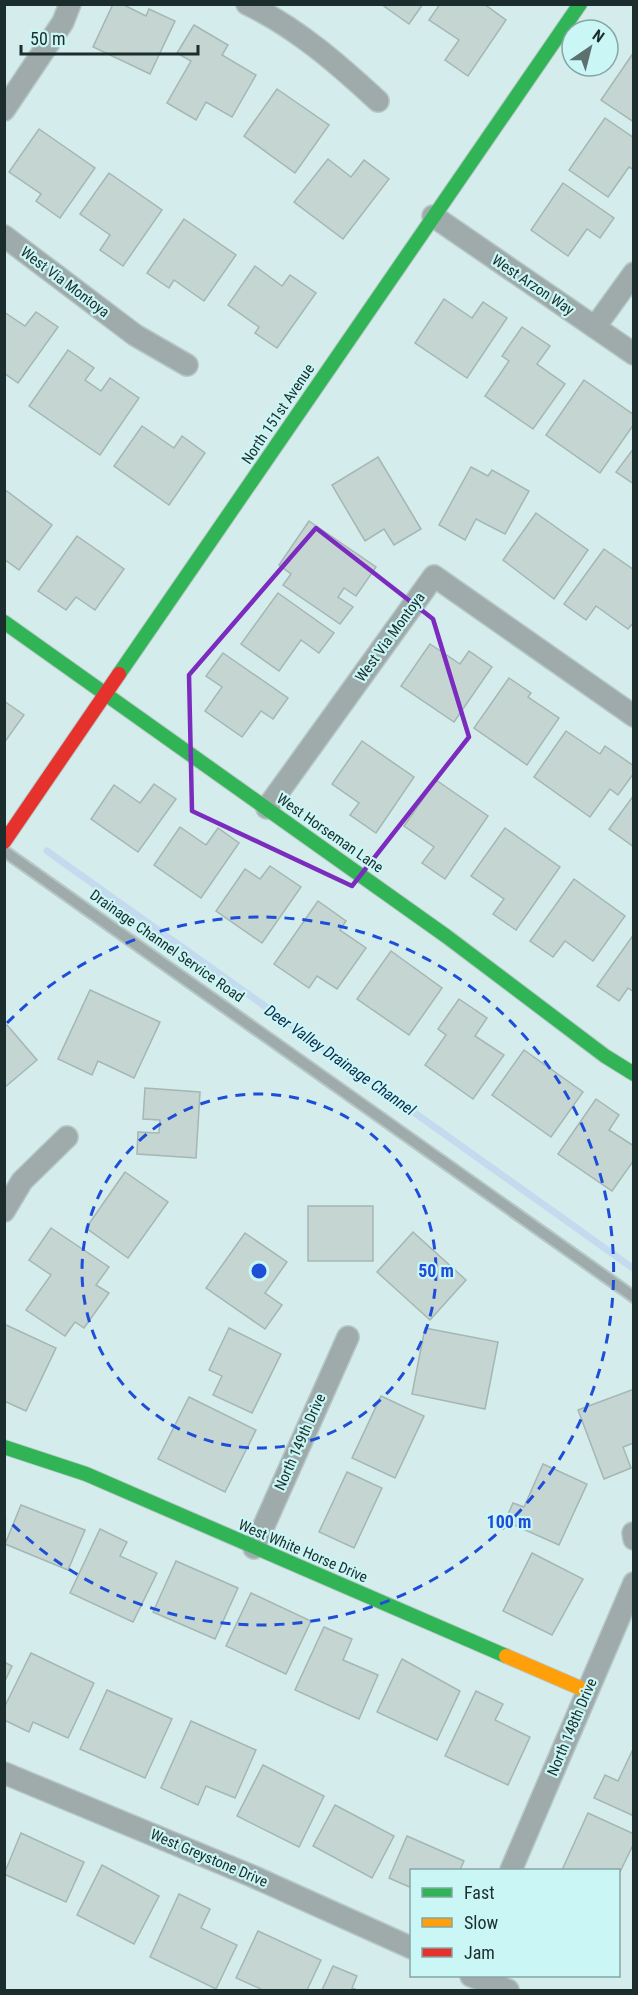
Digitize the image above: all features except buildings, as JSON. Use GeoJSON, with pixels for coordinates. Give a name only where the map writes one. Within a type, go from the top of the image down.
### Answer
{"type":"FeatureCollection","features":[{"type":"Feature","properties":{"kind":"street"},"geometry":{"type":"LineString","coordinates":[[4,110],[63,22],[70,4]]}},
{"type":"Feature","properties":{"kind":"street"},"geometry":{"type":"LineString","coordinates":[[247,4],[275,18],[336,62],[378,101]]}},
{"type":"Feature","properties":{"kind":"street","name":"North 151st Avenue"},"geometry":{"type":"LineString","coordinates":[[4,842],[580,4]]}},
{"type":"Feature","properties":{"kind":"street","name":"West Arzon Way"},"geometry":{"type":"LineString","coordinates":[[433,216],[633,354]]}},
{"type":"Feature","properties":{"kind":"street","name":"West Via Montoya"},"geometry":{"type":"LineString","coordinates":[[4,236],[135,335],[187,365]]}},
{"type":"Feature","properties":{"kind":"street"},"geometry":{"type":"LineString","coordinates":[[595,327],[633,273]]}},
{"type":"Feature","properties":{"kind":"street","name":"West Via Montoya"},"geometry":{"type":"LineString","coordinates":[[267,808],[434,576],[633,716]]}},
{"type":"Feature","properties":{"kind":"street","name":"West Horseman Lane"},"geometry":{"type":"LineString","coordinates":[[4,622],[446,936],[605,1056],[633,1074]]}},
{"type":"Feature","properties":{"kind":"street"},"geometry":{"type":"LineString","coordinates":[[4,1211],[22,1181],[67,1137]]}},
{"type":"Feature","properties":{"kind":"street","name":"North 149th Drive"},"geometry":{"type":"LineString","coordinates":[[254,1548],[348,1337]]}},
{"type":"Feature","properties":{"kind":"street","name":"West White Horse Drive"},"geometry":{"type":"LineString","coordinates":[[4,1447],[86,1474],[587,1690]]}},
{"type":"Feature","properties":{"kind":"street"},"geometry":{"type":"LineString","coordinates":[[633,1533],[633,1539]]}},
{"type":"Feature","properties":{"kind":"street","name":"North 148th Drive"},"geometry":{"type":"LineString","coordinates":[[511,1869],[633,1583]]}},
{"type":"Feature","properties":{"kind":"street","name":"West Greystone Drive"},"geometry":{"type":"LineString","coordinates":[[4,1773],[252,1876],[410,1948]]}},
{"type":"Feature","properties":{"kind":"street"},"geometry":{"type":"LineString","coordinates":[[474,1977],[508,1990]]}},
{"type":"Feature","properties":{"kind":"lane","name":"Drainage Channel Service Road"},"geometry":{"type":"LineString","coordinates":[[4,851],[633,1297]]}},
{"type":"Feature","properties":{"kind":"highlighted area"},"geometry":{"type":"Polygon","coordinates":[[[316,528],[433,619],[469,737],[352,886],[192,811],[189,675],[316,528]]]}},
{"type":"Feature","properties":{"kind":"waterway","name":"Deer Valley Drainage Channel"},"geometry":{"type":"LineString","coordinates":[[47,851],[634,1269]]}},
{"type":"Feature","properties":{"kind":"traffic: fast"},"geometry":{"type":"LineString","coordinates":[[119,674],[580,4]]}},
{"type":"Feature","properties":{"kind":"traffic: fast"},"geometry":{"type":"LineString","coordinates":[[4,622],[446,936],[605,1056],[634,1074]]}},
{"type":"Feature","properties":{"kind":"traffic: fast"},"geometry":{"type":"LineString","coordinates":[[4,1447],[86,1474],[506,1656]]}},
{"type":"Feature","properties":{"kind":"traffic: slow"},"geometry":{"type":"LineString","coordinates":[[506,1656],[587,1691]]}},
{"type":"Feature","properties":{"kind":"traffic: jam"},"geometry":{"type":"LineString","coordinates":[[4,842],[119,674]]}}]}
